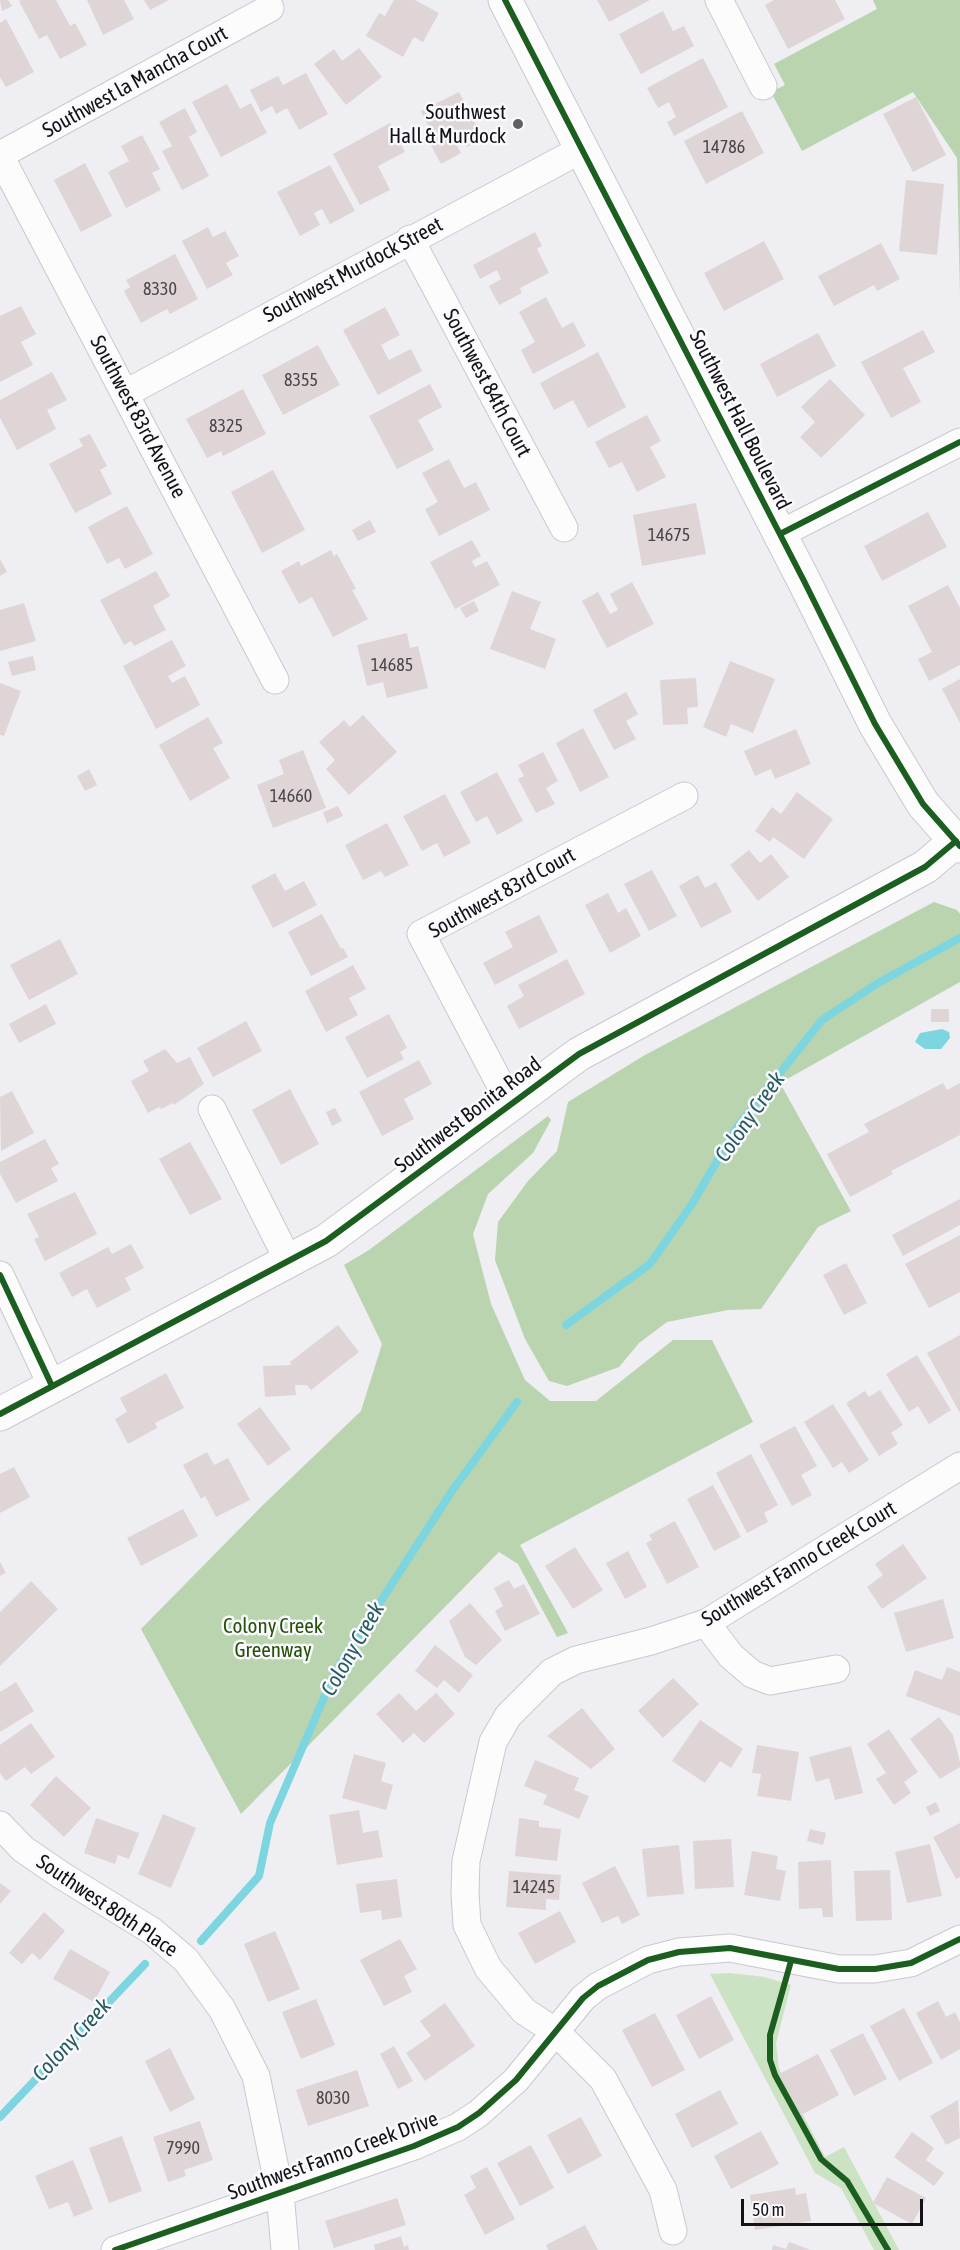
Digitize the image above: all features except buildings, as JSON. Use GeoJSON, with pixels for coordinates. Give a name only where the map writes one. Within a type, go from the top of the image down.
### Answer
{"type":"FeatureCollection","features":[{"type":"Feature","properties":{"kind":"main road","name":"Southwest Hall Boulevard"},"geometry":{"type":"LineString","coordinates":[[505,0],[780,534],[875,724],[923,804],[958,843]]}},
{"type":"Feature","properties":{"kind":"main road","name":"Southwest Bonita Road"},"geometry":{"type":"LineString","coordinates":[[0,1413],[289,1262],[358,1219],[551,1073],[614,1034],[925,867],[958,843]]}},
{"type":"Feature","properties":{"kind":"street"},"geometry":{"type":"LineString","coordinates":[[719,0],[763,86]]}},
{"type":"Feature","properties":{"kind":"street","name":"Southwest la Mancha Court"},"geometry":{"type":"LineString","coordinates":[[0,155],[270,8]]}},
{"type":"Feature","properties":{"kind":"street","name":"Southwest Murdock Street"},"geometry":{"type":"LineString","coordinates":[[126,393],[582,149]]}},
{"type":"Feature","properties":{"kind":"street","name":"Southwest 83rd Avenue"},"geometry":{"type":"LineString","coordinates":[[0,155],[274,680]]}},
{"type":"Feature","properties":{"kind":"street","name":"Southwest 84th Court"},"geometry":{"type":"LineString","coordinates":[[410,239],[564,528]]}},
{"type":"Feature","properties":{"kind":"street"},"geometry":{"type":"LineString","coordinates":[[780,534],[960,442]]}},
{"type":"Feature","properties":{"kind":"street","name":"Southwest 83rd Court"},"geometry":{"type":"LineString","coordinates":[[510,1103],[421,934],[684,796]]}},
{"type":"Feature","properties":{"kind":"street"},"geometry":{"type":"LineString","coordinates":[[212,1109],[289,1262]]}},
{"type":"Feature","properties":{"kind":"street"},"geometry":{"type":"LineString","coordinates":[[0,1275],[52,1386]]}},
{"type":"Feature","properties":{"kind":"street","name":"Southwest Fanno Creek Court"},"geometry":{"type":"LineString","coordinates":[[673,2231],[663,2190],[603,2079],[556,2032],[524,2010],[488,1968],[468,1925],[465,1893],[466,1861],[493,1742],[508,1716],[552,1672],[576,1660],[651,1641],[706,1623],[960,1466]]}},
{"type":"Feature","properties":{"kind":"street"},"geometry":{"type":"LineString","coordinates":[[706,1623],[731,1656],[752,1674],[770,1681],[837,1669]]}},
{"type":"Feature","properties":{"kind":"street","name":"Southwest 80th Place"},"geometry":{"type":"LineString","coordinates":[[0,1825],[23,1849],[152,1931],[186,1960],[222,2008],[256,2076],[280,2193],[285,2250]]}},
{"type":"Feature","properties":{"kind":"street","name":"Southwest Fanno Creek Drive"},"geometry":{"type":"LineString","coordinates":[[115,2250],[414,2146],[458,2127],[498,2097],[556,2032],[576,2005],[598,1986],[648,1960],[679,1952],[730,1948],[839,1969],[875,1969],[912,1963],[960,1939]]}},
{"type":"Feature","properties":{"kind":"green space"},"geometry":{"type":"Polygon","coordinates":[[[873,0],[960,0],[960,296],[957,158],[913,92],[802,151],[771,92],[785,85],[774,64],[877,9],[873,0]]]}},
{"type":"Feature","properties":{"kind":"green space"},"geometry":{"type":"Polygon","coordinates":[[[934,902],[957,910],[960,914],[960,982],[780,1083],[851,1211],[818,1227],[761,1309],[728,1310],[667,1322],[639,1343],[619,1367],[567,1386],[549,1381],[525,1339],[495,1260],[498,1222],[528,1181],[557,1151],[568,1102],[645,1055],[934,902]]]}},
{"type":"Feature","properties":{"kind":"green space","name":"Colony Creek Greenway"},"geometry":{"type":"Polygon","coordinates":[[[548,1116],[551,1120],[533,1153],[488,1194],[473,1234],[491,1304],[525,1380],[550,1401],[596,1401],[673,1340],[712,1340],[753,1422],[520,1545],[568,1633],[557,1637],[518,1564],[499,1552],[241,1814],[141,1629],[262,1506],[361,1411],[382,1344],[344,1265],[369,1250],[548,1116]]]}},
{"type":"Feature","properties":{"kind":"green space"},"geometry":{"type":"Polygon","coordinates":[[[730,1973],[764,1977],[791,1985],[776,2043],[779,2069],[825,2157],[844,2147],[899,2250],[874,2250],[841,2188],[815,2173],[710,1974],[730,1973]]]}},
{"type":"Feature","properties":{"kind":"water"},"geometry":{"type":"Polygon","coordinates":[[[942,1029],[949,1032],[950,1038],[941,1049],[925,1049],[915,1042],[920,1033],[942,1029]]]}},
{"type":"Feature","properties":{"kind":"waterway","name":"Colony Creek"},"geometry":{"type":"LineString","coordinates":[[566,1325],[650,1264],[692,1204],[737,1127],[822,1020],[878,983],[960,938]]}},
{"type":"Feature","properties":{"kind":"waterway","name":"Colony Creek"},"geometry":{"type":"LineString","coordinates":[[201,1941],[259,1876],[270,1823],[335,1672],[452,1491],[517,1402]]}},
{"type":"Feature","properties":{"kind":"waterway","name":"Colony Creek"},"geometry":{"type":"LineString","coordinates":[[0,2117],[145,1964]]}},
{"type":"Feature","properties":{"kind":"cycle path"},"geometry":{"type":"LineString","coordinates":[[505,0],[804,581],[875,724],[923,804],[960,846]]}},
{"type":"Feature","properties":{"kind":"cycle path"},"geometry":{"type":"LineString","coordinates":[[780,534],[960,442]]}},
{"type":"Feature","properties":{"kind":"cycle path"},"geometry":{"type":"LineString","coordinates":[[0,1414],[326,1241],[579,1054],[925,867],[956,841]]}},
{"type":"Feature","properties":{"kind":"cycle path"},"geometry":{"type":"LineString","coordinates":[[0,1275],[52,1386]]}},
{"type":"Feature","properties":{"kind":"cycle path"},"geometry":{"type":"LineString","coordinates":[[115,2250],[414,2146],[458,2127],[479,2113],[516,2080],[583,1998],[598,1986],[648,1960],[679,1952],[730,1948],[839,1969],[875,1969],[911,1963],[960,1939]]}},
{"type":"Feature","properties":{"kind":"cycle path"},"geometry":{"type":"LineString","coordinates":[[791,1961],[770,2035],[770,2060],[775,2075],[821,2159],[847,2181],[888,2250]]}},
{"type":"Feature","properties":{"kind":"place","name":"Southwest Hall & Murdock"},"geometry":{"type":"Point","coordinates":[518,124]}}]}
